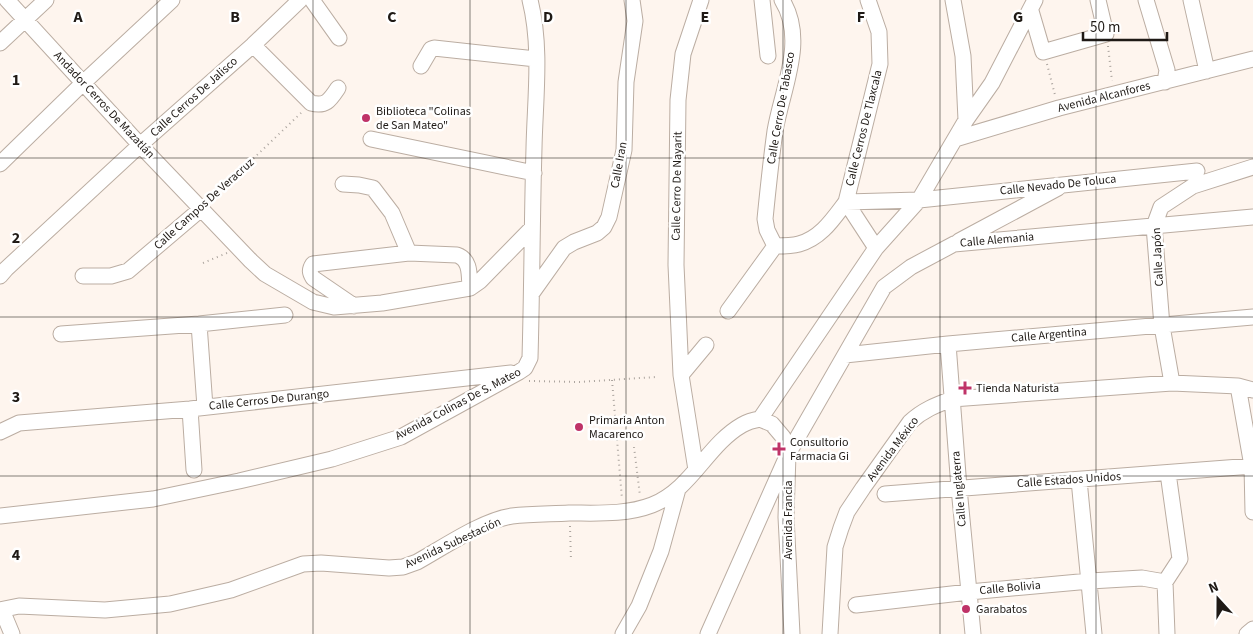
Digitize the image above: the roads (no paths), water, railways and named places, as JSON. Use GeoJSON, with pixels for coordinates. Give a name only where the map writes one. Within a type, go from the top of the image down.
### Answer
{"type":"FeatureCollection","features":[{"type":"Feature","properties":{"kind":"street","name":"Andador Cerros De Mazatlán"},"geometry":{"type":"LineString","coordinates":[[7,0],[140,145],[265,274],[313,302],[334,307],[354,306]]}},
{"type":"Feature","properties":{"kind":"street"},"geometry":{"type":"LineString","coordinates":[[0,43],[46,0]]}},
{"type":"Feature","properties":{"kind":"street"},"geometry":{"type":"LineString","coordinates":[[0,164],[83,82],[172,0]]}},
{"type":"Feature","properties":{"kind":"street","name":"Calle Cerros De Jalisco"},"geometry":{"type":"LineString","coordinates":[[0,276],[140,145],[253,45],[300,0]]}},
{"type":"Feature","properties":{"kind":"street"},"geometry":{"type":"LineString","coordinates":[[312,0],[339,38]]}},
{"type":"Feature","properties":{"kind":"street","name":"Avenida Colinas De S. Mateo"},"geometry":{"type":"LineString","coordinates":[[0,516],[153,499],[239,482],[332,459],[401,437],[520,377],[530,358],[532,293],[536,59],[535,21],[530,0]]}},
{"type":"Feature","properties":{"kind":"street","name":"Calle Iran"},"geometry":{"type":"LineString","coordinates":[[532,293],[564,248],[597,233],[604,228],[609,217],[624,150],[626,82],[635,21],[632,0]]}},
{"type":"Feature","properties":{"kind":"street","name":"Calle Cerro De Nayarit"},"geometry":{"type":"LineString","coordinates":[[681,375],[676,265],[678,100],[684,54],[701,0]]}},
{"type":"Feature","properties":{"kind":"street"},"geometry":{"type":"LineString","coordinates":[[762,0],[768,56]]}},
{"type":"Feature","properties":{"kind":"street","name":"Calle Cerro De Tabasco"},"geometry":{"type":"LineString","coordinates":[[775,246],[767,230],[765,219],[776,129],[790,68],[793,44],[787,8],[782,0]]}},
{"type":"Feature","properties":{"kind":"street","name":"Calle Cerros De Tlaxcala"},"geometry":{"type":"LineString","coordinates":[[868,0],[879,32],[880,64],[846,202],[876,248]]}},
{"type":"Feature","properties":{"kind":"street"},"geometry":{"type":"LineString","coordinates":[[953,0],[963,56],[966,120]]}},
{"type":"Feature","properties":{"kind":"street"},"geometry":{"type":"LineString","coordinates":[[1033,5],[1043,52],[1106,34],[1098,0]]}},
{"type":"Feature","properties":{"kind":"street"},"geometry":{"type":"LineString","coordinates":[[1146,0],[1167,70],[1166,82]]}},
{"type":"Feature","properties":{"kind":"street"},"geometry":{"type":"LineString","coordinates":[[1191,0],[1207,71]]}},
{"type":"Feature","properties":{"kind":"street"},"geometry":{"type":"LineString","coordinates":[[760,418],[876,248],[919,200],[966,120],[992,83],[1033,5]]}},
{"type":"Feature","properties":{"kind":"street"},"geometry":{"type":"LineString","coordinates":[[253,45],[315,104],[331,100],[338,88]]}},
{"type":"Feature","properties":{"kind":"street"},"geometry":{"type":"LineString","coordinates":[[421,66],[431,49],[434,48],[536,59]]}},
{"type":"Feature","properties":{"kind":"street","name":"Avenida Alcanfores"},"geometry":{"type":"LineString","coordinates":[[955,139],[1059,108],[1253,59]]}},
{"type":"Feature","properties":{"kind":"street"},"geometry":{"type":"LineString","coordinates":[[371,139],[534,173]]}},
{"type":"Feature","properties":{"kind":"street"},"geometry":{"type":"LineString","coordinates":[[1230,174],[1253,167]]}},
{"type":"Feature","properties":{"kind":"street","name":"Calle Nevado De Toluca"},"geometry":{"type":"LineString","coordinates":[[846,202],[919,200],[1197,171]]}},
{"type":"Feature","properties":{"kind":"street"},"geometry":{"type":"LineString","coordinates":[[1230,174],[1253,173]]}},
{"type":"Feature","properties":{"kind":"street","name":"Calle Japón"},"geometry":{"type":"LineString","coordinates":[[1172,383],[1162,326],[1154,226],[1161,207],[1193,186],[1230,174]]}},
{"type":"Feature","properties":{"kind":"street"},"geometry":{"type":"LineString","coordinates":[[342,184],[373,188],[392,213],[409,253]]}},
{"type":"Feature","properties":{"kind":"street"},"geometry":{"type":"LineString","coordinates":[[954,244],[1065,184]]}},
{"type":"Feature","properties":{"kind":"street"},"geometry":{"type":"LineString","coordinates":[[728,310],[775,246],[798,244],[816,236],[830,223],[846,202]]}},
{"type":"Feature","properties":{"kind":"street","name":"Calle Campos De Veracruz"},"geometry":{"type":"LineString","coordinates":[[83,276],[111,276],[128,271],[201,209]]}},
{"type":"Feature","properties":{"kind":"street","name":"Calle Alemania"},"geometry":{"type":"LineString","coordinates":[[708,634],[788,454],[884,287],[911,267],[954,244],[1253,216]]}},
{"type":"Feature","properties":{"kind":"street"},"geometry":{"type":"LineString","coordinates":[[470,288],[467,263],[463,257],[457,255],[409,253],[313,264],[310,268],[313,278],[354,306],[470,288],[480,281],[532,229]]}},
{"type":"Feature","properties":{"kind":"street"},"geometry":{"type":"LineString","coordinates":[[61,334],[199,324],[285,315]]}},
{"type":"Feature","properties":{"kind":"street","name":"Calle Argentina"},"geometry":{"type":"LineString","coordinates":[[845,355],[948,344],[1253,318]]}},
{"type":"Feature","properties":{"kind":"street"},"geometry":{"type":"LineString","coordinates":[[194,470],[199,324]]}},
{"type":"Feature","properties":{"kind":"street","name":"Calle Inglaterra"},"geometry":{"type":"LineString","coordinates":[[948,344],[958,488],[972,634]]}},
{"type":"Feature","properties":{"kind":"street"},"geometry":{"type":"LineString","coordinates":[[696,470],[681,375],[706,345]]}},
{"type":"Feature","properties":{"kind":"street","name":"Calle Cerros De Durango"},"geometry":{"type":"LineString","coordinates":[[0,432],[19,423],[520,377]]}},
{"type":"Feature","properties":{"kind":"street","name":"Avenida México"},"geometry":{"type":"LineString","coordinates":[[830,634],[835,547],[847,512],[910,422],[919,413],[952,399],[1172,383],[1246,388]]}},
{"type":"Feature","properties":{"kind":"street"},"geometry":{"type":"LineString","coordinates":[[1246,388],[1252,466],[1253,512]]}},
{"type":"Feature","properties":{"kind":"street","name":"Avenida Francia"},"geometry":{"type":"LineString","coordinates":[[760,418],[772,424],[782,437],[788,454],[786,517],[792,634]]}},
{"type":"Feature","properties":{"kind":"street","name":"Avenida Subestación"},"geometry":{"type":"LineString","coordinates":[[1,610],[19,606],[105,610],[170,604],[231,590],[303,564],[404,567],[497,520],[512,516],[602,513],[642,508],[668,497],[678,489],[731,432],[744,424],[760,418]]}},
{"type":"Feature","properties":{"kind":"street","name":"Calle Estados Unidos"},"geometry":{"type":"LineString","coordinates":[[885,494],[1252,466]]}},
{"type":"Feature","properties":{"kind":"street"},"geometry":{"type":"LineString","coordinates":[[1167,634],[1166,582],[1180,559],[1168,473]]}},
{"type":"Feature","properties":{"kind":"street"},"geometry":{"type":"LineString","coordinates":[[1079,480],[1094,634]]}},
{"type":"Feature","properties":{"kind":"street"},"geometry":{"type":"LineString","coordinates":[[623,634],[639,606],[661,551],[678,489]]}},
{"type":"Feature","properties":{"kind":"street","name":"Calle Bolivia"},"geometry":{"type":"LineString","coordinates":[[856,605],[1090,581],[1142,578],[1166,582]]}},
{"type":"Feature","properties":{"kind":"street"},"geometry":{"type":"LineString","coordinates":[[1,610],[12,634]]}},
{"type":"Feature","properties":{"kind":"street"},"geometry":{"type":"LineString","coordinates":[[1247,634],[1253,629]]}},
{"type":"Feature","properties":{"kind":"place","name":"Biblioteca \"Colinas de San Mateo\""},"geometry":{"type":"Point","coordinates":[366,118]}},
{"type":"Feature","properties":{"kind":"place","name":"Tienda Naturista"},"geometry":{"type":"Point","coordinates":[965,388]}},
{"type":"Feature","properties":{"kind":"place","name":"Primaria Anton Macarenco"},"geometry":{"type":"Point","coordinates":[579,427]}},
{"type":"Feature","properties":{"kind":"place","name":"Consultorio Farmacia Gi"},"geometry":{"type":"Point","coordinates":[779,449]}},
{"type":"Feature","properties":{"kind":"place","name":"Garabatos"},"geometry":{"type":"Point","coordinates":[966,609]}}]}
